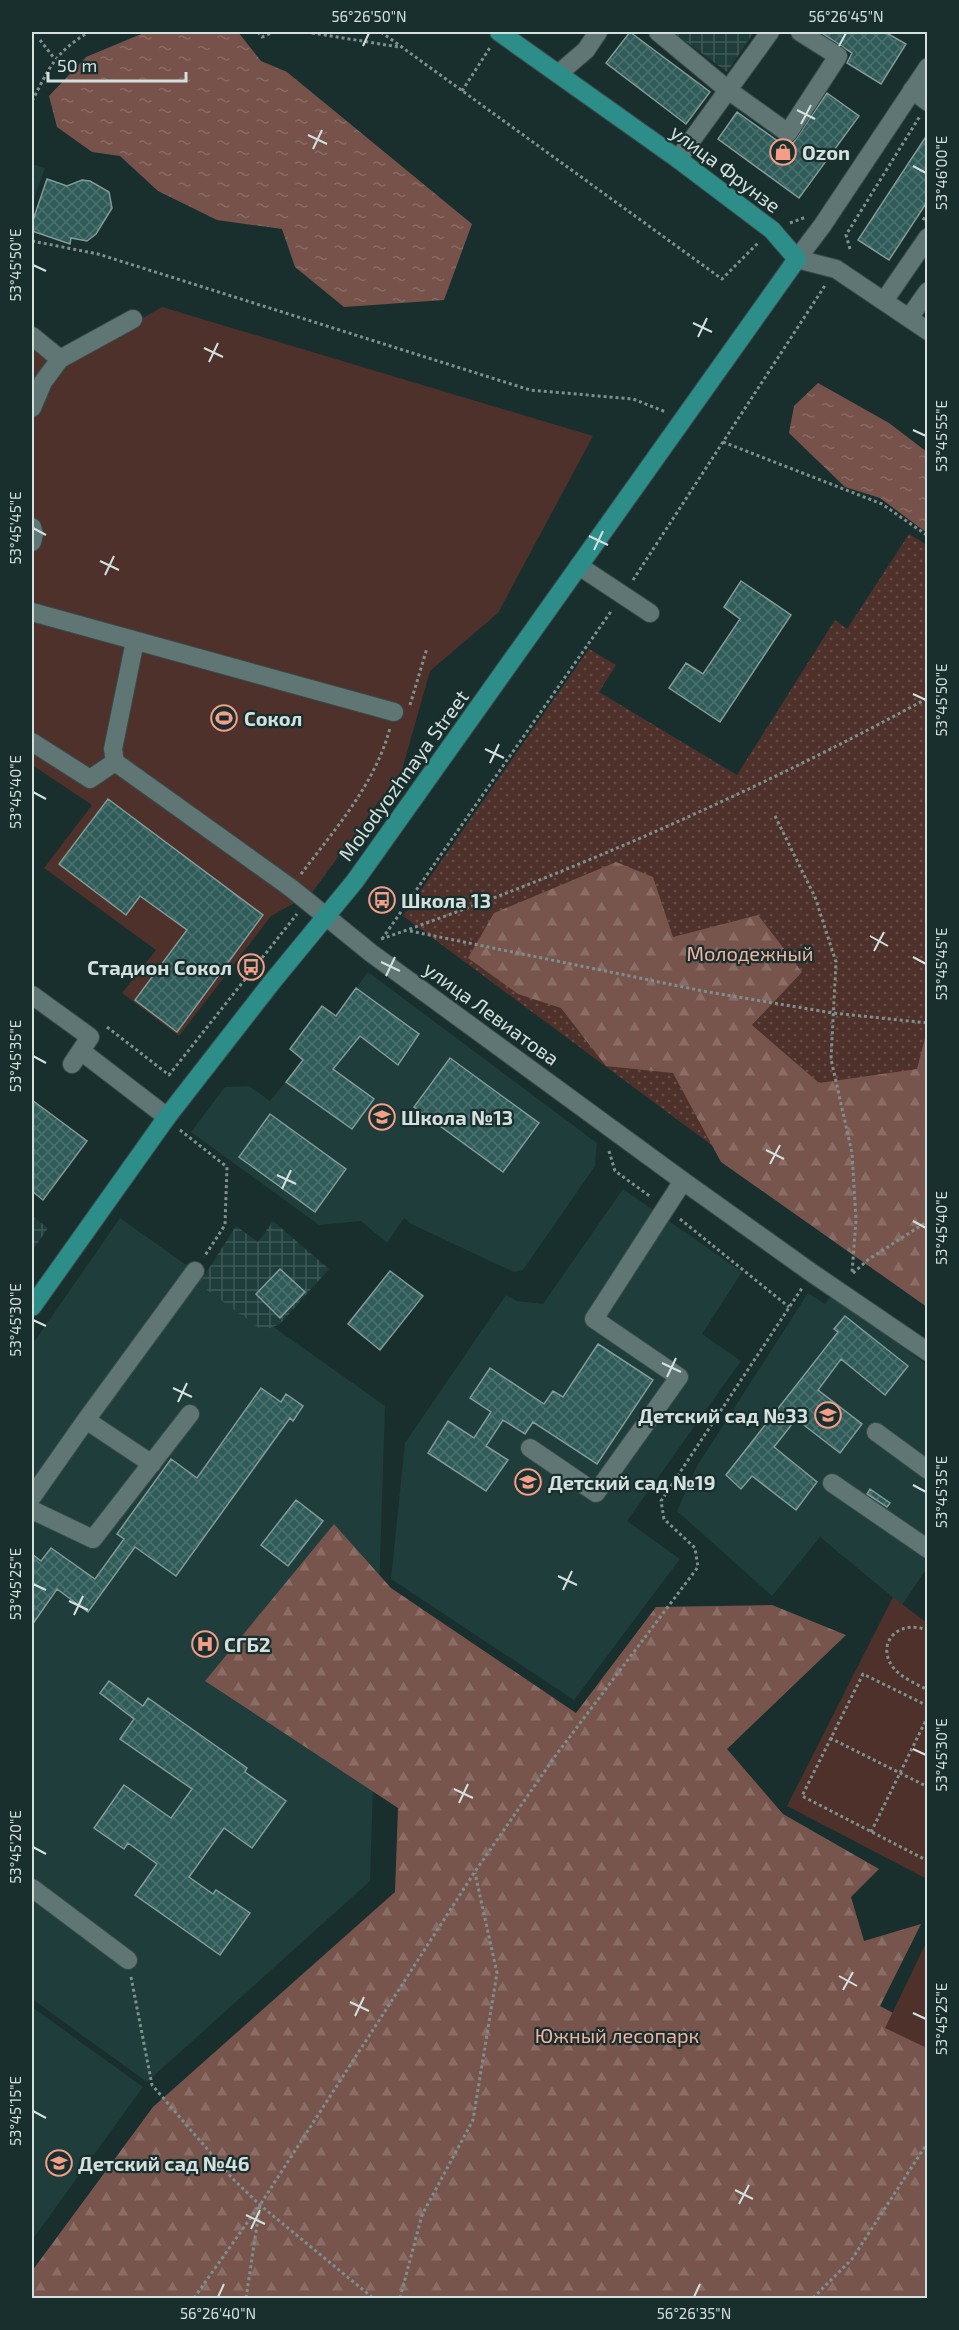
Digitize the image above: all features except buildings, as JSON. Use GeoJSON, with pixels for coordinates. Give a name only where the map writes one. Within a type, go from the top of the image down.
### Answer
{"type":"FeatureCollection","features":[{"type":"Feature","properties":{"kind":"main road","name":"улица Фрунзе"},"geometry":{"type":"LineString","coordinates":[[499,32],[678,159],[772,230],[797,259]]}},
{"type":"Feature","properties":{"kind":"main road","name":"Molodyozhnaya Street"},"geometry":{"type":"LineString","coordinates":[[32,1307],[173,1123],[272,982],[362,871],[797,259]]}},
{"type":"Feature","properties":{"kind":"street"},"geometry":{"type":"LineString","coordinates":[[558,74],[586,50],[598,32]]}},
{"type":"Feature","properties":{"kind":"street"},"geometry":{"type":"LineString","coordinates":[[658,32],[729,90],[788,133],[838,57],[800,32]]}},
{"type":"Feature","properties":{"kind":"street"},"geometry":{"type":"LineString","coordinates":[[678,159],[770,32]]}},
{"type":"Feature","properties":{"kind":"street"},"geometry":{"type":"LineString","coordinates":[[927,67],[797,259],[836,269],[927,331]]}},
{"type":"Feature","properties":{"kind":"street"},"geometry":{"type":"LineString","coordinates":[[912,90],[924,108]]}},
{"type":"Feature","properties":{"kind":"street"},"geometry":{"type":"LineString","coordinates":[[884,301],[927,237]]}},
{"type":"Feature","properties":{"kind":"street"},"geometry":{"type":"LineString","coordinates":[[909,318],[927,291]]}},
{"type":"Feature","properties":{"kind":"street"},"geometry":{"type":"LineString","coordinates":[[32,408],[43,382],[60,359],[133,320]]}},
{"type":"Feature","properties":{"kind":"street"},"geometry":{"type":"LineString","coordinates":[[32,336],[60,359]]}},
{"type":"Feature","properties":{"kind":"street"},"geometry":{"type":"LineString","coordinates":[[32,527],[32,542]]}},
{"type":"Feature","properties":{"kind":"street"},"geometry":{"type":"LineString","coordinates":[[579,566],[650,613]]}},
{"type":"Feature","properties":{"kind":"street"},"geometry":{"type":"LineString","coordinates":[[32,612],[394,712]]}},
{"type":"Feature","properties":{"kind":"street"},"geometry":{"type":"LineString","coordinates":[[32,742],[90,779],[115,762],[112,749],[135,640]]}},
{"type":"Feature","properties":{"kind":"street","name":"улица Левиатова"},"geometry":{"type":"LineString","coordinates":[[115,762],[308,900],[371,953],[683,1181],[927,1352]]}},
{"type":"Feature","properties":{"kind":"street"},"geometry":{"type":"LineString","coordinates":[[32,995],[81,1050],[173,1123]]}},
{"type":"Feature","properties":{"kind":"street"},"geometry":{"type":"LineString","coordinates":[[530,1448],[596,1493],[679,1377],[594,1319],[683,1181]]}},
{"type":"Feature","properties":{"kind":"street"},"geometry":{"type":"LineString","coordinates":[[32,1497],[195,1271]]}},
{"type":"Feature","properties":{"kind":"street"},"geometry":{"type":"LineString","coordinates":[[32,1510],[93,1539],[190,1414]]}},
{"type":"Feature","properties":{"kind":"street"},"geometry":{"type":"LineString","coordinates":[[87,1420],[152,1464]]}},
{"type":"Feature","properties":{"kind":"street"},"geometry":{"type":"LineString","coordinates":[[876,1432],[927,1470]]}},
{"type":"Feature","properties":{"kind":"street"},"geometry":{"type":"LineString","coordinates":[[832,1483],[927,1549]]}},
{"type":"Feature","properties":{"kind":"street"},"geometry":{"type":"LineString","coordinates":[[32,1888],[128,1960]]}},
{"type":"Feature","properties":{"kind":"path"},"geometry":{"type":"LineString","coordinates":[[32,101],[54,58],[69,44],[89,32]]}},
{"type":"Feature","properties":{"kind":"path"},"geometry":{"type":"LineString","coordinates":[[258,32],[262,38],[274,32]]}},
{"type":"Feature","properties":{"kind":"path"},"geometry":{"type":"LineString","coordinates":[[306,32],[402,48]]}},
{"type":"Feature","properties":{"kind":"path"},"geometry":{"type":"LineString","coordinates":[[381,32],[722,279],[772,230],[810,215]]}},
{"type":"Feature","properties":{"kind":"path"},"geometry":{"type":"LineString","coordinates":[[462,91],[499,32]]}},
{"type":"Feature","properties":{"kind":"path"},"geometry":{"type":"LineString","coordinates":[[40,40],[54,58]]}},
{"type":"Feature","properties":{"kind":"path"},"geometry":{"type":"LineString","coordinates":[[850,249],[846,235],[924,108]]}},
{"type":"Feature","properties":{"kind":"path"},"geometry":{"type":"LineString","coordinates":[[32,241],[98,254],[530,390],[633,399],[670,414]]}},
{"type":"Feature","properties":{"kind":"path"},"geometry":{"type":"LineString","coordinates":[[381,939],[622,595],[831,277]]}},
{"type":"Feature","properties":{"kind":"path"},"geometry":{"type":"LineString","coordinates":[[723,442],[882,504],[927,536]]}},
{"type":"Feature","properties":{"kind":"path"},"geometry":{"type":"LineString","coordinates":[[291,888],[363,791],[387,741],[394,712],[407,715],[427,648]]}},
{"type":"Feature","properties":{"kind":"path"},"geometry":{"type":"LineString","coordinates":[[374,938],[381,939],[474,907],[674,823],[849,740],[927,698]]}},
{"type":"Feature","properties":{"kind":"path"},"geometry":{"type":"LineString","coordinates":[[775,816],[816,897],[836,962],[831,1059],[852,1153],[856,1220],[852,1273],[869,1258],[927,1221]]}},
{"type":"Feature","properties":{"kind":"path"},"geometry":{"type":"LineString","coordinates":[[81,1050],[106,1027],[169,1075],[308,900]]}},
{"type":"Feature","properties":{"kind":"path"},"geometry":{"type":"LineString","coordinates":[[407,930],[703,991],[833,1013],[927,1023]]}},
{"type":"Feature","properties":{"kind":"path"},"geometry":{"type":"LineString","coordinates":[[173,1123],[227,1167],[225,1225],[195,1271]]}},
{"type":"Feature","properties":{"kind":"path"},"geometry":{"type":"LineString","coordinates":[[609,1150],[615,1171],[667,1208],[790,1308]]}},
{"type":"Feature","properties":{"kind":"path"},"geometry":{"type":"LineString","coordinates":[[194,2298],[260,2205],[474,1873],[556,1755],[698,1567],[694,1548],[664,1520],[661,1501],[812,1273]]}},
{"type":"Feature","properties":{"kind":"path"},"geometry":{"type":"LineString","coordinates":[[927,1631],[921,1627],[900,1628],[892,1635],[887,1646],[893,1667],[927,1690]]}},
{"type":"Feature","properties":{"kind":"path"},"geometry":{"type":"LineString","coordinates":[[927,1706],[863,1674],[802,1796],[927,1862]]}},
{"type":"Feature","properties":{"kind":"path"},"geometry":{"type":"LineString","coordinates":[[871,1832],[927,1716]]}},
{"type":"Feature","properties":{"kind":"path"},"geometry":{"type":"LineString","coordinates":[[830,1738],[927,1787]]}},
{"type":"Feature","properties":{"kind":"path"},"geometry":{"type":"LineString","coordinates":[[400,2298],[422,2215],[473,2120],[497,1973],[474,1873]]}},
{"type":"Feature","properties":{"kind":"path"},"geometry":{"type":"LineString","coordinates":[[128,1960],[152,2085],[233,2179],[260,2205],[373,2298]]}},
{"type":"Feature","properties":{"kind":"path"},"geometry":{"type":"LineString","coordinates":[[813,2298],[852,2259],[927,2142]]}},
{"type":"Feature","properties":{"kind":"path"},"geometry":{"type":"LineString","coordinates":[[246,2298],[260,2205]]}},
{"type":"Feature","properties":{"kind":"shaded area"},"geometry":{"type":"Polygon","coordinates":[[[673,32],[754,32],[727,72],[673,32]]]}},
{"type":"Feature","properties":{"kind":"shaded area"},"geometry":{"type":"Polygon","coordinates":[[[32,164],[45,168],[32,204],[32,164]]]}},
{"type":"Feature","properties":{"kind":"shaded area","name":"Школа №13"},"geometry":{"type":"Polygon","coordinates":[[[368,972],[597,1143],[595,1166],[523,1270],[514,1272],[411,1224],[404,1218],[387,1243],[361,1221],[319,1225],[191,1132],[225,1087],[249,1086],[270,1101],[303,1060],[290,1049],[322,1006],[336,1016],[368,972]]]}},
{"type":"Feature","properties":{"kind":"shaded area","name":"Детский сад №19"},"geometry":{"type":"Polygon","coordinates":[[[623,1189],[742,1272],[702,1334],[741,1361],[627,1521],[680,1559],[574,1700],[391,1579],[405,1443],[506,1295],[517,1301],[543,1304],[623,1189]]]}},
{"type":"Feature","properties":{"kind":"shaded area"},"geometry":{"type":"Polygon","coordinates":[[[32,1216],[48,1228],[32,1251],[32,1216]]]}},
{"type":"Feature","properties":{"kind":"shaded area","name":"СГБ2"},"geometry":{"type":"Polygon","coordinates":[[[120,1218],[385,1406],[370,1881],[147,2082],[32,1999],[32,1345],[120,1218]]]}},
{"type":"Feature","properties":{"kind":"shaded area"},"geometry":{"type":"Polygon","coordinates":[[[273,1221],[329,1269],[280,1324],[263,1331],[199,1284],[236,1226],[258,1242],[273,1221]]]}},
{"type":"Feature","properties":{"kind":"shaded area","name":"Детский сад №33"},"geometry":{"type":"Polygon","coordinates":[[[808,1293],[825,1304],[832,1294],[927,1365],[927,1568],[902,1605],[820,1537],[772,1596],[677,1511],[697,1466],[808,1293]]]}},
{"type":"Feature","properties":{"kind":"shaded area","name":"Детский сад №46"},"geometry":{"type":"Polygon","coordinates":[[[32,2007],[143,2087],[32,2240],[32,2007]]]}},
{"type":"Feature","properties":{"kind":"green space","name":"Сокол"},"geometry":{"type":"Polygon","coordinates":[[[162,307],[593,436],[498,613],[430,671],[402,770],[311,894],[271,916],[179,1036],[122,993],[156,950],[44,868],[92,805],[32,765],[32,347],[61,370],[82,353],[162,307]]]}},
{"type":"Feature","properties":{"kind":"green space","name":"Молодежный"},"geometry":{"type":"Polygon","coordinates":[[[909,534],[927,545],[927,1305],[403,916],[589,649],[616,665],[599,692],[737,775],[835,620],[847,629],[909,534]]]}},
{"type":"Feature","properties":{"kind":"green space"},"geometry":{"type":"Polygon","coordinates":[[[616,862],[653,877],[673,937],[758,915],[802,972],[752,1025],[819,1083],[917,1069],[927,1030],[927,1307],[721,1162],[673,1073],[606,1066],[561,1008],[518,994],[468,958],[494,913],[616,862]]]}},
{"type":"Feature","properties":{"kind":"green space","name":"Южный лесопарк"},"geometry":{"type":"Polygon","coordinates":[[[334,1524],[391,1588],[576,1713],[656,1607],[772,1605],[846,1635],[727,1749],[783,1814],[879,1869],[851,1897],[864,1941],[921,1924],[880,2006],[927,2031],[927,2298],[32,2298],[32,2271],[153,2107],[395,1892],[398,1808],[205,1681],[334,1524]]]}},
{"type":"Feature","properties":{"kind":"green space"},"geometry":{"type":"Polygon","coordinates":[[[893,1597],[927,1623],[927,1879],[787,1806],[893,1597]]]}},
{"type":"Feature","properties":{"kind":"green space"},"geometry":{"type":"Polygon","coordinates":[[[927,1941],[927,2048],[885,2028],[927,1941]]]}},
{"type":"Feature","properties":{"kind":"water"},"geometry":{"type":"Polygon","coordinates":[[[146,32],[238,32],[261,61],[287,72],[472,224],[444,300],[344,307],[295,267],[282,229],[217,220],[158,191],[120,156],[92,152],[57,127],[49,96],[86,57],[146,32]]]}},
{"type":"Feature","properties":{"kind":"water"},"geometry":{"type":"Polygon","coordinates":[[[818,383],[889,423],[927,452],[927,533],[880,498],[845,487],[789,433],[794,406],[818,383]]]}},
{"type":"Feature","properties":{"kind":"place","name":"Ozon"},"geometry":{"type":"Point","coordinates":[783,152]}},
{"type":"Feature","properties":{"kind":"place","name":"Сокол"},"geometry":{"type":"Point","coordinates":[224,718]}},
{"type":"Feature","properties":{"kind":"place","name":"Школа 13"},"geometry":{"type":"Point","coordinates":[382,900]}},
{"type":"Feature","properties":{"kind":"place","name":"Стадион Сокол"},"geometry":{"type":"Point","coordinates":[251,967]}},
{"type":"Feature","properties":{"kind":"place","name":"Школа №13"},"geometry":{"type":"Point","coordinates":[382,1117]}},
{"type":"Feature","properties":{"kind":"place","name":"Детский сад №33"},"geometry":{"type":"Point","coordinates":[828,1415]}},
{"type":"Feature","properties":{"kind":"place","name":"Детский сад №19"},"geometry":{"type":"Point","coordinates":[528,1482]}},
{"type":"Feature","properties":{"kind":"place","name":"СГБ2"},"geometry":{"type":"Point","coordinates":[205,1644]}},
{"type":"Feature","properties":{"kind":"place","name":"Детский сад №46"},"geometry":{"type":"Point","coordinates":[59,2163]}}]}
